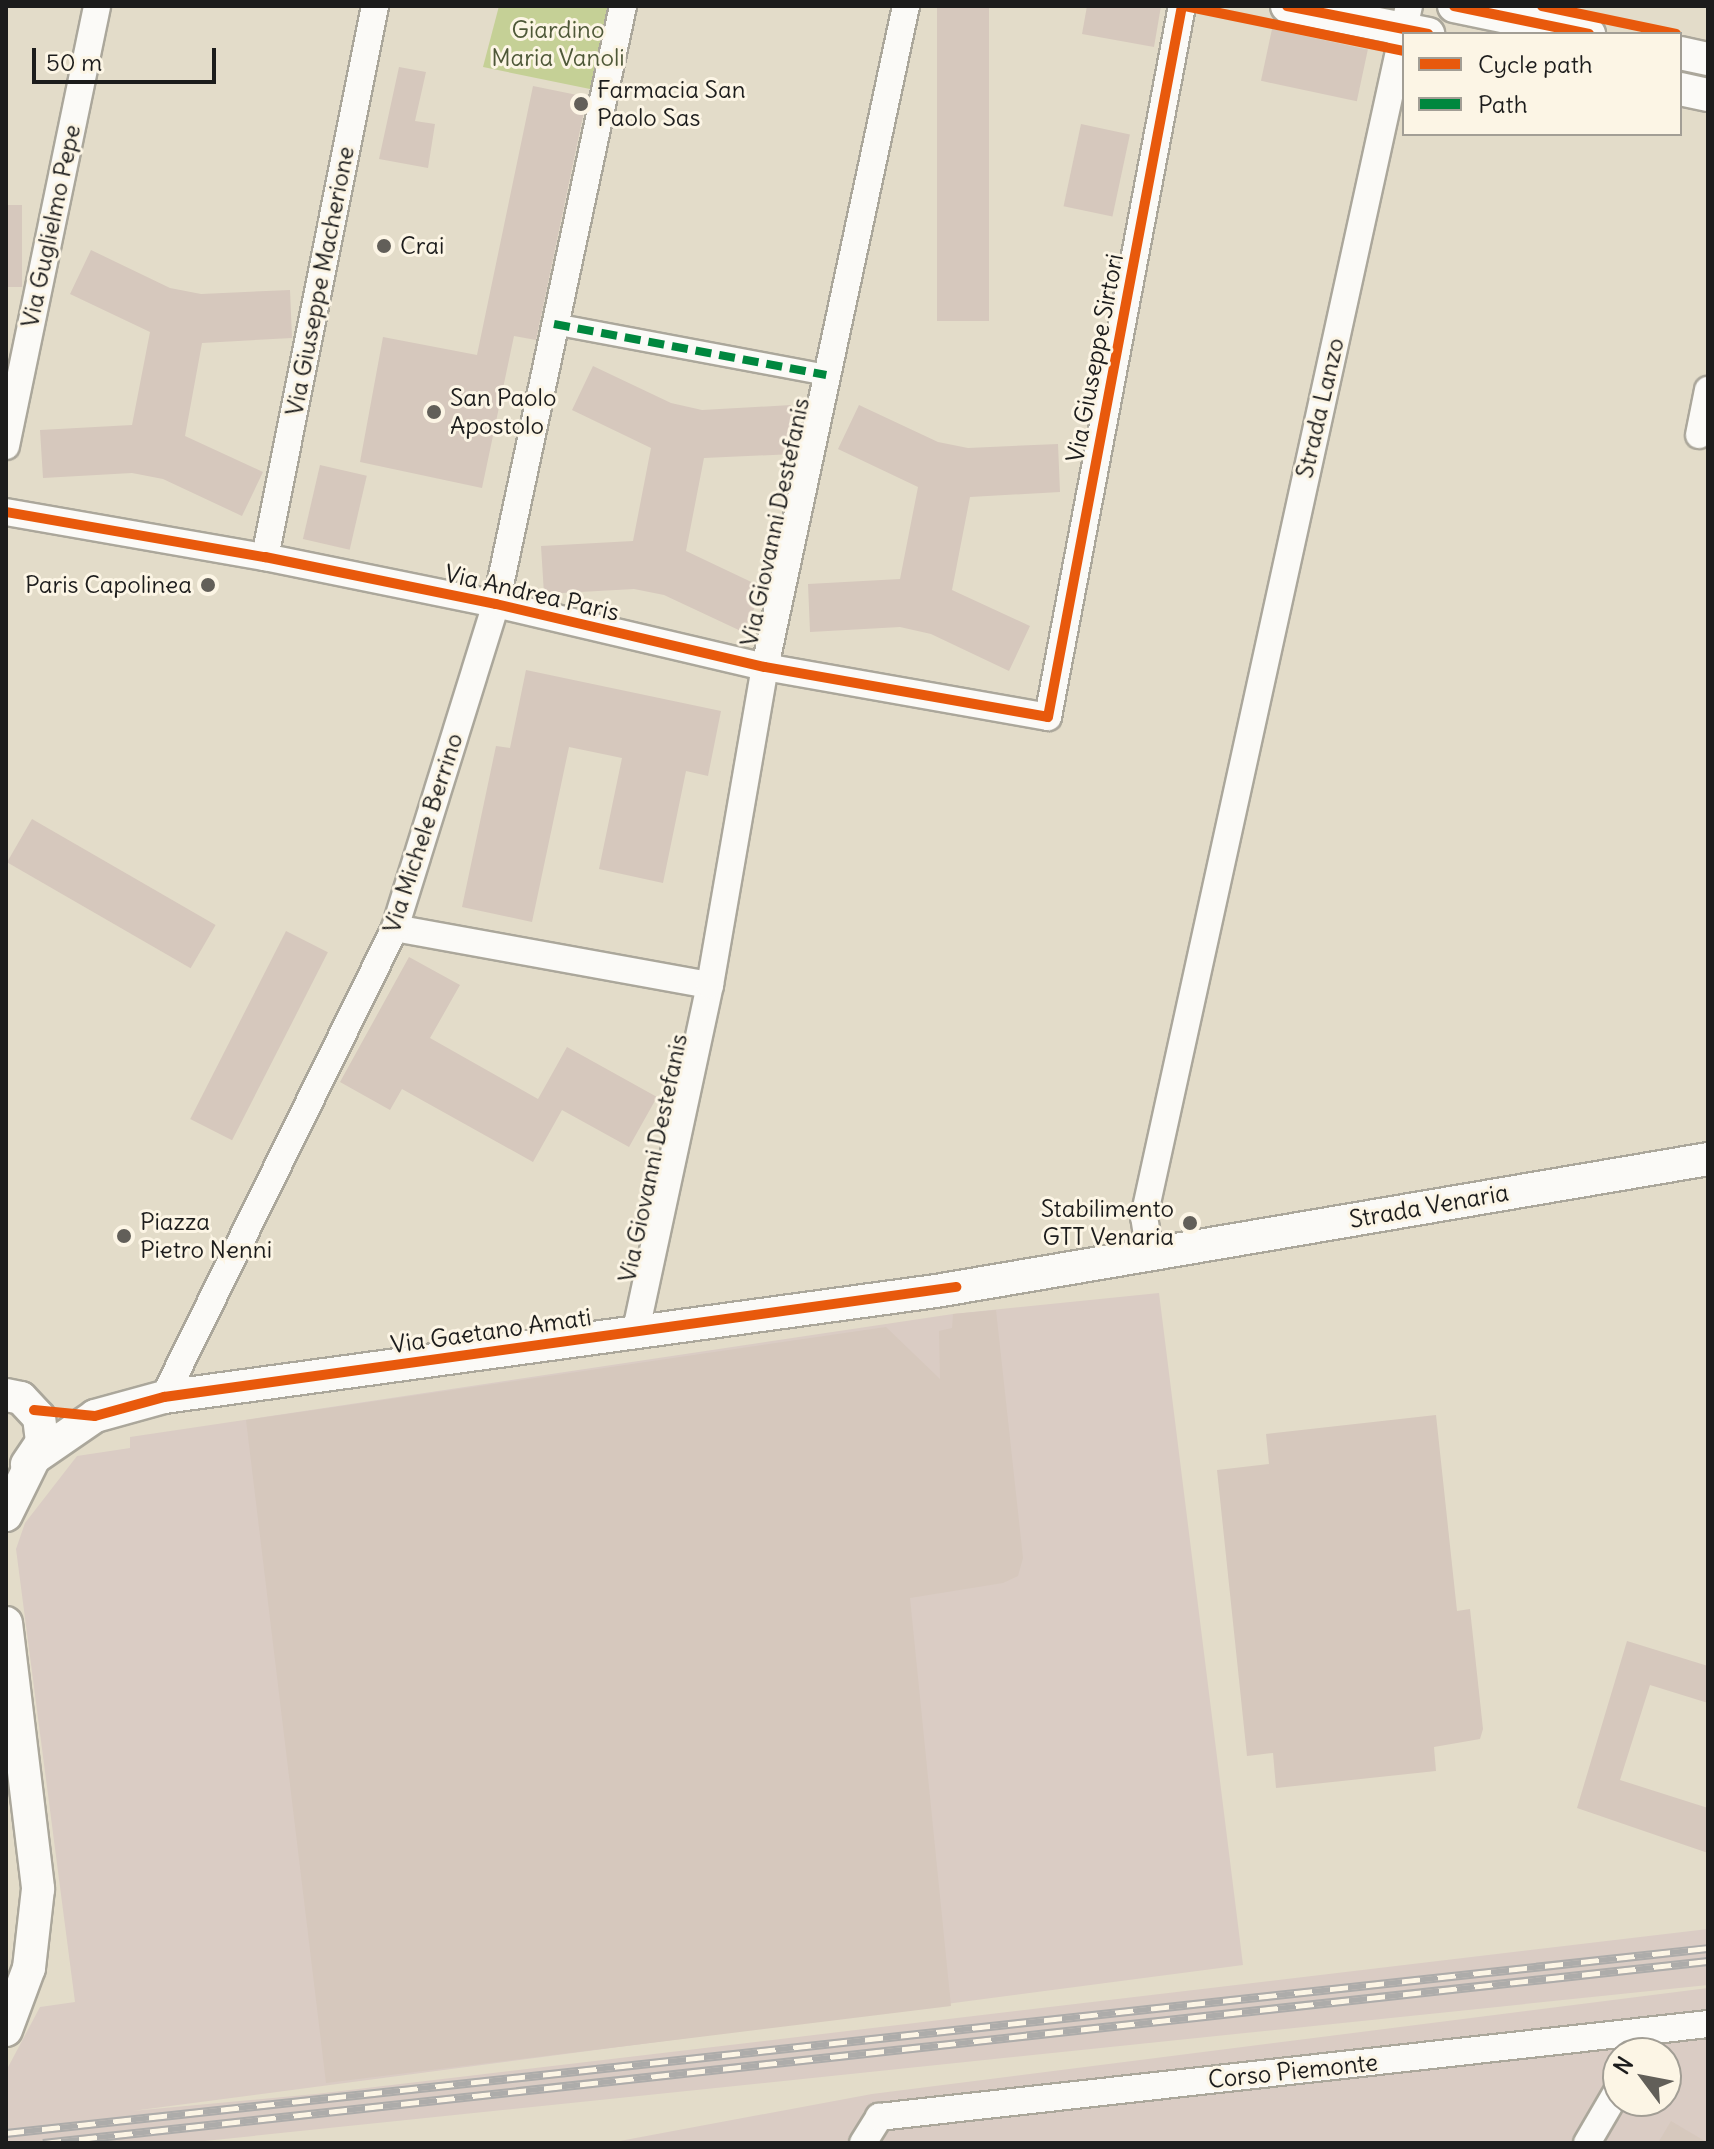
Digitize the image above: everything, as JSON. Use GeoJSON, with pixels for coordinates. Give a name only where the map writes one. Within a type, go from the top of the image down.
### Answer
{"type":"FeatureCollection","features":[{"type":"Feature","properties":{"kind":"street","name":"Via Guglielmo Pepe"},"geometry":{"type":"LineString","coordinates":[[6,446],[97,6]]}},
{"type":"Feature","properties":{"kind":"street","name":"Via Giuseppe Macherione"},"geometry":{"type":"LineString","coordinates":[[265,557],[375,6]]}},
{"type":"Feature","properties":{"kind":"street","name":"Via Michele Berrino"},"geometry":{"type":"LineString","coordinates":[[164,1397],[395,928],[496,604],[623,6]]}},
{"type":"Feature","properties":{"kind":"street","name":"Via Giovanni Destefanis"},"geometry":{"type":"LineString","coordinates":[[636,1330],[710,985],[765,667],[906,6]]}},
{"type":"Feature","properties":{"kind":"street","name":"Via Giuseppe Sirtori"},"geometry":{"type":"LineString","coordinates":[[1048,717],[1182,6]]}},
{"type":"Feature","properties":{"kind":"street","name":"Strada Lanzo"},"geometry":{"type":"LineString","coordinates":[[1287,6],[1414,23]]}},
{"type":"Feature","properties":{"kind":"street"},"geometry":{"type":"LineString","coordinates":[[1454,6],[1579,32]]}},
{"type":"Feature","properties":{"kind":"street"},"geometry":{"type":"LineString","coordinates":[[1682,53],[1708,59]]}},
{"type":"Feature","properties":{"kind":"street","name":"Strada Lanzo"},"geometry":{"type":"LineString","coordinates":[[1150,1254],[1144,1217],[1236,788],[1402,75]]}},
{"type":"Feature","properties":{"kind":"street"},"geometry":{"type":"LineString","coordinates":[[1682,89],[1708,95]]}},
{"type":"Feature","properties":{"kind":"street"},"geometry":{"type":"LineString","coordinates":[[554,324],[826,375]]}},
{"type":"Feature","properties":{"kind":"street"},"geometry":{"type":"LineString","coordinates":[[1699,435],[1708,390]]}},
{"type":"Feature","properties":{"kind":"street","name":"Via Andrea Paris"},"geometry":{"type":"LineString","coordinates":[[6,512],[265,557],[496,604],[765,667],[1048,717]]}},
{"type":"Feature","properties":{"kind":"street"},"geometry":{"type":"LineString","coordinates":[[395,928],[710,985]]}},
{"type":"Feature","properties":{"kind":"street","name":"Strada Venaria"},"geometry":{"type":"LineString","coordinates":[[956,1287],[1708,1159]]}},
{"type":"Feature","properties":{"kind":"street","name":"Via Gaetano Amati"},"geometry":{"type":"LineString","coordinates":[[6,1515],[34,1458],[95,1416],[164,1397],[956,1287]]}},
{"type":"Feature","properties":{"kind":"street"},"geometry":{"type":"LineString","coordinates":[[6,1473],[34,1458],[43,1430],[20,1402]]}},
{"type":"Feature","properties":{"kind":"street","name":"Via Gaetano Amati"},"geometry":{"type":"LineString","coordinates":[[20,1402],[95,1416]]}},
{"type":"Feature","properties":{"kind":"street"},"geometry":{"type":"LineString","coordinates":[[6,1623],[24,1760],[38,1908],[29,1968],[6,2030]]}},
{"type":"Feature","properties":{"kind":"street","name":"Corso Piemonte"},"geometry":{"type":"LineString","coordinates":[[1663,2037],[1708,2024]]}},
{"type":"Feature","properties":{"kind":"street","name":"Corso Piemonte"},"geometry":{"type":"LineString","coordinates":[[863,2143],[879,2117],[1602,2046]]}},
{"type":"Feature","properties":{"kind":"street"},"geometry":{"type":"LineString","coordinates":[[1587,2143],[1602,2117]]}},
{"type":"Feature","properties":{"kind":"shaded area","name":"Stabilimento GTT Venaria"},"geometry":{"type":"Polygon","coordinates":[[[1159,1293],[1243,1965],[132,2111],[316,2094],[1708,1929],[1708,1985],[185,2143],[6,2143],[6,2071],[40,2007],[75,2002],[16,1549],[25,1523],[77,1456],[130,1448],[130,1437],[953,1314],[1159,1293]]]}},
{"type":"Feature","properties":{"kind":"shaded area"},"geometry":{"type":"Polygon","coordinates":[[[1708,1988],[1708,2143],[609,2143],[872,2094],[1708,1988]]]}},
{"type":"Feature","properties":{"kind":"green space","name":"Giardino Maria Vanoli"},"geometry":{"type":"Polygon","coordinates":[[[499,6],[609,6],[590,89],[483,67],[499,6]]]}},
{"type":"Feature","properties":{"kind":"building"},"geometry":{"type":"Polygon","coordinates":[[[937,6],[989,6],[989,321],[937,321],[937,6]]]}},
{"type":"Feature","properties":{"kind":"building"},"geometry":{"type":"Polygon","coordinates":[[[1087,6],[1161,6],[1154,47],[1082,34],[1087,6]]]}},
{"type":"Feature","properties":{"kind":"building"},"geometry":{"type":"Polygon","coordinates":[[[1272,29],[1368,49],[1357,101],[1261,81],[1272,29]]]}},
{"type":"Feature","properties":{"kind":"building"},"geometry":{"type":"Polygon","coordinates":[[[399,67],[426,72],[415,121],[435,124],[428,168],[379,159],[399,67]]]}},
{"type":"Feature","properties":{"kind":"building"},"geometry":{"type":"Polygon","coordinates":[[[533,86],[587,97],[536,340],[514,336],[482,488],[360,462],[383,337],[477,355],[533,86]]]}},
{"type":"Feature","properties":{"kind":"building"},"geometry":{"type":"Polygon","coordinates":[[[1081,124],[1130,134],[1112,217],[1064,206],[1081,124]]]}},
{"type":"Feature","properties":{"kind":"building"},"geometry":{"type":"Polygon","coordinates":[[[6,205],[22,205],[22,287],[6,287],[6,205]]]}},
{"type":"Feature","properties":{"kind":"building"},"geometry":{"type":"Polygon","coordinates":[[[91,250],[170,288],[201,294],[290,290],[292,338],[202,343],[185,436],[263,472],[242,516],[163,479],[132,473],[43,478],[40,430],[132,425],[150,332],[70,294],[91,250]]]}},
{"type":"Feature","properties":{"kind":"building"},"geometry":{"type":"Polygon","coordinates":[[[593,366],[671,403],[702,410],[791,405],[794,454],[704,458],[686,551],[764,588],[743,632],[664,595],[634,589],[544,594],[541,546],[633,541],[651,448],[572,410],[593,366]]]}},
{"type":"Feature","properties":{"kind":"building"},"geometry":{"type":"Polygon","coordinates":[[[859,405],[938,442],[968,448],[1058,444],[1060,492],[970,497],[952,590],[1030,626],[1009,671],[931,634],[900,627],[810,632],[808,584],[900,579],[918,487],[838,449],[859,405]]]}},
{"type":"Feature","properties":{"kind":"building"},"geometry":{"type":"Polygon","coordinates":[[[320,465],[367,476],[350,550],[303,539],[320,465]]]}},
{"type":"Feature","properties":{"kind":"building"},"geometry":{"type":"Polygon","coordinates":[[[526,670],[721,711],[708,776],[686,771],[663,883],[599,869],[622,758],[569,747],[532,922],[462,907],[496,746],[510,748],[526,670]]]}},
{"type":"Feature","properties":{"kind":"building"},"geometry":{"type":"Polygon","coordinates":[[[32,819],[216,925],[191,968],[7,862],[32,819]]]}},
{"type":"Feature","properties":{"kind":"building"},"geometry":{"type":"Polygon","coordinates":[[[286,931],[328,952],[232,1140],[190,1119],[286,931]]]}},
{"type":"Feature","properties":{"kind":"building"},"geometry":{"type":"Polygon","coordinates":[[[409,957],[460,985],[430,1038],[538,1099],[567,1047],[657,1097],[629,1147],[562,1110],[533,1162],[402,1089],[390,1110],[340,1082],[409,957]]]}},
{"type":"Feature","properties":{"kind":"building"},"geometry":{"type":"Polygon","coordinates":[[[996,1310],[1023,1558],[1018,1576],[1003,1583],[910,1598],[951,2006],[326,2083],[246,1420],[886,1327],[940,1379],[939,1331],[952,1328],[953,1314],[996,1310]]]}},
{"type":"Feature","properties":{"kind":"building"},"geometry":{"type":"Polygon","coordinates":[[[1436,1415],[1457,1611],[1470,1609],[1483,1729],[1480,1739],[1434,1747],[1436,1771],[1276,1788],[1273,1753],[1247,1756],[1217,1470],[1269,1464],[1266,1434],[1436,1415]]]}},
{"type":"Feature","properties":{"kind":"building"},"geometry":{"type":"Polygon","coordinates":[[[1627,1641],[1708,1666],[1708,1703],[1650,1685],[1620,1780],[1708,1808],[1708,1853],[1577,1808],[1627,1641]]]}},
{"type":"Feature","properties":{"kind":"building"},"geometry":{"type":"Polygon","coordinates":[[[1671,2121],[1708,2143],[1658,2143],[1671,2121]]]}},
{"type":"Feature","properties":{"kind":"railway"},"geometry":{"type":"LineString","coordinates":[[6,2133],[1708,1948]]}},
{"type":"Feature","properties":{"kind":"railway"},"geometry":{"type":"LineString","coordinates":[[43,2143],[1708,1961]]}},
{"type":"Feature","properties":{"kind":"marked path"},"geometry":{"type":"LineString","coordinates":[[554,324],[826,375]]}},
{"type":"Feature","properties":{"kind":"cycle path"},"geometry":{"type":"LineString","coordinates":[[6,512],[265,557],[496,604],[765,667],[1048,717],[1182,6]]}},
{"type":"Feature","properties":{"kind":"cycle path"},"geometry":{"type":"LineString","coordinates":[[1185,6],[1402,51]]}},
{"type":"Feature","properties":{"kind":"cycle path"},"geometry":{"type":"LineString","coordinates":[[1287,6],[1418,32]]}},
{"type":"Feature","properties":{"kind":"cycle path"},"geometry":{"type":"LineString","coordinates":[[1454,6],[1579,32]]}},
{"type":"Feature","properties":{"kind":"cycle path"},"geometry":{"type":"LineString","coordinates":[[1542,6],[1666,32]]}},
{"type":"Feature","properties":{"kind":"cycle path"},"geometry":{"type":"LineString","coordinates":[[34,1410],[95,1416],[164,1397],[956,1287]]}},
{"type":"Feature","properties":{"kind":"place","name":"Farmacia San Paolo Sas"},"geometry":{"type":"Point","coordinates":[581,104]}},
{"type":"Feature","properties":{"kind":"place","name":"Crai"},"geometry":{"type":"Point","coordinates":[384,246]}},
{"type":"Feature","properties":{"kind":"place","name":"San Paolo Apostolo"},"geometry":{"type":"Point","coordinates":[434,412]}},
{"type":"Feature","properties":{"kind":"place","name":"Paris Capolinea"},"geometry":{"type":"Point","coordinates":[208,585]}},
{"type":"Feature","properties":{"kind":"place","name":"Stabilimento GTT Venaria"},"geometry":{"type":"Point","coordinates":[1190,1223]}},
{"type":"Feature","properties":{"kind":"place","name":"Piazza Pietro Nenni"},"geometry":{"type":"Point","coordinates":[124,1236]}}]}
